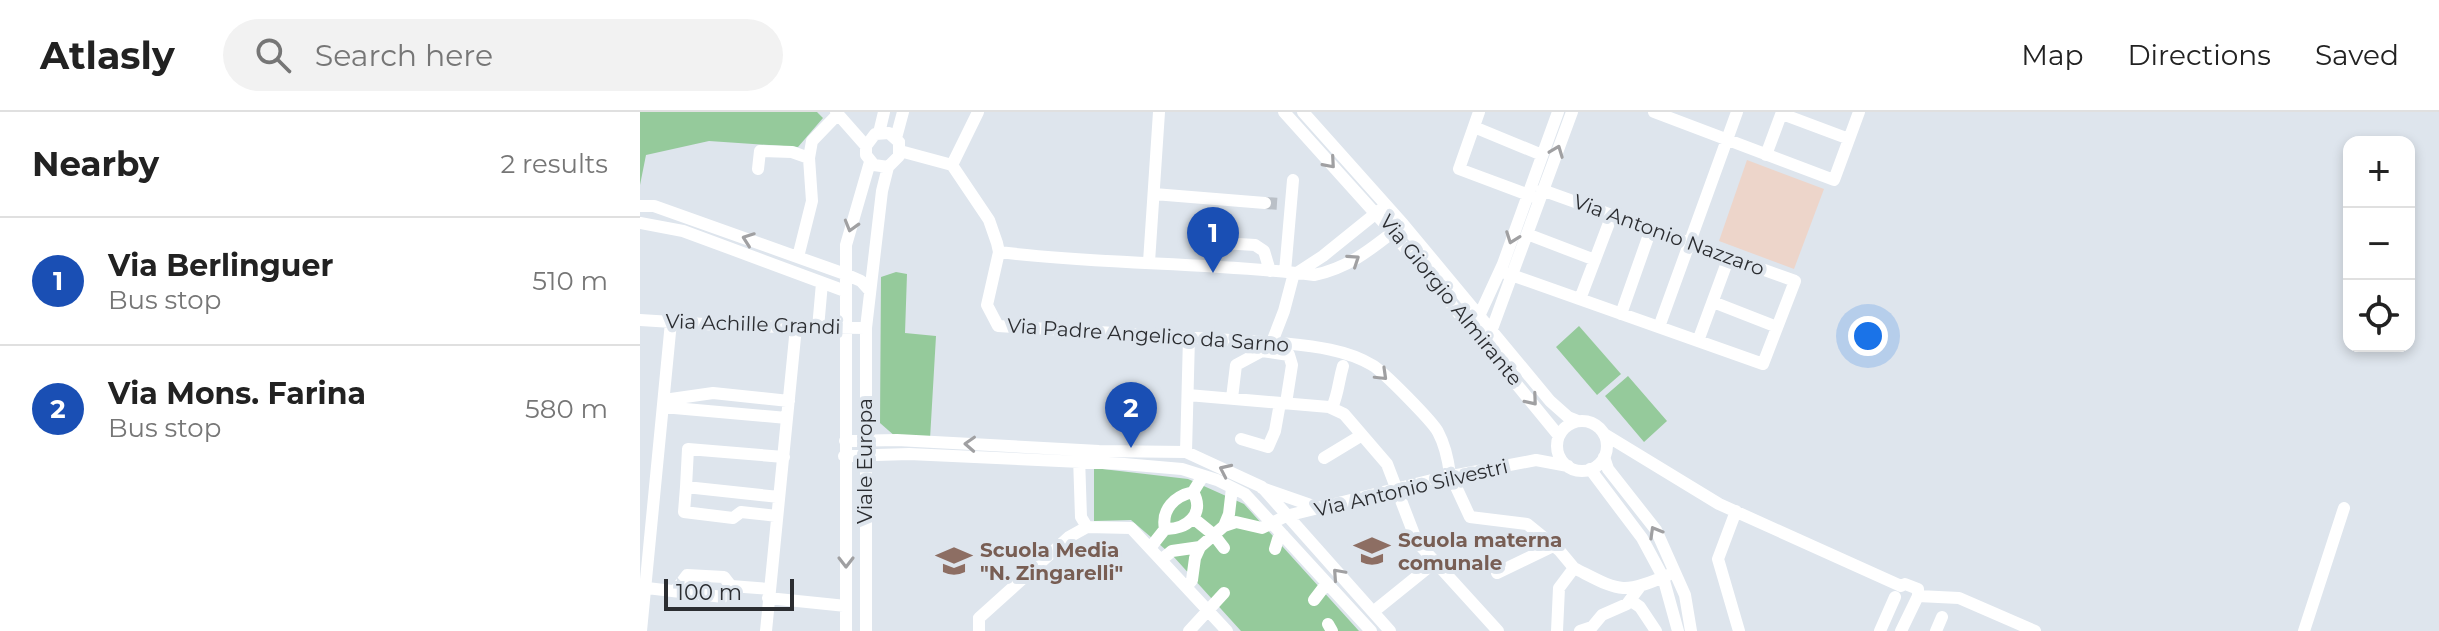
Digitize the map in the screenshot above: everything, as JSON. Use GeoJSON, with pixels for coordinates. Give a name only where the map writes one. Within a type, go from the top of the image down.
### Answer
{"type":"FeatureCollection","features":[{"type":"Feature","properties":{"kind":"street"},"geometry":{"type":"LineString","coordinates":[[884,112],[866,155],[878,167],[888,167],[897,161],[900,151],[896,138],[903,112]]}},
{"type":"Feature","properties":{"kind":"street"},"geometry":{"type":"LineString","coordinates":[[952,165],[978,112]]}},
{"type":"Feature","properties":{"kind":"street"},"geometry":{"type":"LineString","coordinates":[[1149,262],[1159,112]]}},
{"type":"Feature","properties":{"kind":"street"},"geometry":{"type":"LineString","coordinates":[[1284,112],[1376,214],[1323,256],[1292,273]]}},
{"type":"Feature","properties":{"kind":"street"},"geometry":{"type":"LineString","coordinates":[[1303,112],[1387,205]]}},
{"type":"Feature","properties":{"kind":"street"},"geometry":{"type":"LineString","coordinates":[[1479,112],[1474,127],[1542,155]]}},
{"type":"Feature","properties":{"kind":"street"},"geometry":{"type":"LineString","coordinates":[[1492,329],[1506,273],[1572,112]]}},
{"type":"Feature","properties":{"kind":"street"},"geometry":{"type":"LineString","coordinates":[[1654,112],[1834,180],[1859,112]]}},
{"type":"Feature","properties":{"kind":"street"},"geometry":{"type":"LineString","coordinates":[[1689,125],[1693,112]]}},
{"type":"Feature","properties":{"kind":"street"},"geometry":{"type":"LineString","coordinates":[[1659,327],[1737,112]]}},
{"type":"Feature","properties":{"kind":"street"},"geometry":{"type":"LineString","coordinates":[[798,257],[812,201],[809,158],[812,141],[837,113],[857,135],[872,138],[889,133],[896,138]]}},
{"type":"Feature","properties":{"kind":"street"},"geometry":{"type":"LineString","coordinates":[[1480,314],[1527,234],[1542,155],[1554,113]]}},
{"type":"Feature","properties":{"kind":"street"},"geometry":{"type":"LineString","coordinates":[[1766,155],[1782,113],[1849,139]]}},
{"type":"Feature","properties":{"kind":"street","name":"Via Antonio Nazzaro"},"geometry":{"type":"LineString","coordinates":[[1474,127],[1459,169],[1612,215],[1795,281],[1777,327]]}},
{"type":"Feature","properties":{"kind":"street"},"geometry":{"type":"LineString","coordinates":[[758,169],[760,151],[792,152],[809,158]]}},
{"type":"Feature","properties":{"kind":"street"},"geometry":{"type":"LineString","coordinates":[[900,151],[952,165],[989,220],[999,252],[1314,275],[1336,271],[1354,262],[1398,228]]}},
{"type":"Feature","properties":{"kind":"street","name":"Viale Europa"},"geometry":{"type":"LineString","coordinates":[[846,631],[846,245],[870,162]]}},
{"type":"Feature","properties":{"kind":"street","name":"Viale Europa"},"geometry":{"type":"LineString","coordinates":[[866,631],[866,328],[882,191],[888,167]]}},
{"type":"Feature","properties":{"kind":"street"},"geometry":{"type":"LineString","coordinates":[[1272,342],[1284,311],[1292,273],[1286,205],[1293,180]]}},
{"type":"Feature","properties":{"kind":"street"},"geometry":{"type":"LineString","coordinates":[[1154,194],[1265,203]]}},
{"type":"Feature","properties":{"kind":"street","name":"Via Giorgio Almirante"},"geometry":{"type":"LineString","coordinates":[[1558,441],[1398,228],[1387,205],[1376,214],[1398,228],[1480,314],[1550,401],[1568,417],[1578,421]]}},
{"type":"Feature","properties":{"kind":"street"},"geometry":{"type":"LineString","coordinates":[[640,206],[654,206],[845,274],[861,281],[870,291]]}},
{"type":"Feature","properties":{"kind":"street"},"geometry":{"type":"LineString","coordinates":[[1580,299],[1612,215]]}},
{"type":"Feature","properties":{"kind":"street"},"geometry":{"type":"LineString","coordinates":[[640,223],[683,231],[845,291]]}},
{"type":"Feature","properties":{"kind":"street"},"geometry":{"type":"LineString","coordinates":[[1621,314],[1651,229]]}},
{"type":"Feature","properties":{"kind":"street"},"geometry":{"type":"LineString","coordinates":[[1527,234],[1595,260]]}},
{"type":"Feature","properties":{"kind":"street"},"geometry":{"type":"LineString","coordinates":[[1205,242],[1255,245],[1264,251],[1270,271]]}},
{"type":"Feature","properties":{"kind":"street","name":"Via Padre Angelico da Sarno"},"geometry":{"type":"LineString","coordinates":[[999,252],[987,305],[998,326],[1321,347],[1373,365],[1437,429],[1448,458],[1450,474],[1436,479]]}},
{"type":"Feature","properties":{"kind":"street"},"geometry":{"type":"LineString","coordinates":[[1698,341],[1729,257]]}},
{"type":"Feature","properties":{"kind":"street"},"geometry":{"type":"LineString","coordinates":[[1506,273],[1763,364],[1777,327],[1713,302]]}},
{"type":"Feature","properties":{"kind":"street"},"geometry":{"type":"LineString","coordinates":[[818,328],[822,283]]}},
{"type":"Feature","properties":{"kind":"street","name":"Via Achille Grandi"},"geometry":{"type":"LineString","coordinates":[[640,320],[866,328]]}},
{"type":"Feature","properties":{"kind":"street"},"geometry":{"type":"LineString","coordinates":[[641,631],[671,322]]}},
{"type":"Feature","properties":{"kind":"street"},"geometry":{"type":"LineString","coordinates":[[766,631],[796,327]]}},
{"type":"Feature","properties":{"kind":"street"},"geometry":{"type":"LineString","coordinates":[[1186,452],[1189,337]]}},
{"type":"Feature","properties":{"kind":"street"},"geometry":{"type":"LineString","coordinates":[[1232,398],[1236,365],[1262,351],[1289,355],[1292,365],[1268,447],[1241,439]]}},
{"type":"Feature","properties":{"kind":"street"},"geometry":{"type":"LineString","coordinates":[[1332,408],[1339,391],[1338,381],[1343,366]]}},
{"type":"Feature","properties":{"kind":"street"},"geometry":{"type":"LineString","coordinates":[[663,403],[713,393],[789,401]]}},
{"type":"Feature","properties":{"kind":"street"},"geometry":{"type":"LineString","coordinates":[[1188,395],[1332,408],[1344,414],[1387,464],[1417,542],[1498,631]]}},
{"type":"Feature","properties":{"kind":"street"},"geometry":{"type":"LineString","coordinates":[[734,413],[735,396]]}},
{"type":"Feature","properties":{"kind":"street"},"geometry":{"type":"LineString","coordinates":[[663,403],[787,418]]}},
{"type":"Feature","properties":{"kind":"street"},"geometry":{"type":"LineString","coordinates":[[1632,449],[1613,450],[1590,469],[1580,470],[1568,466],[1561,458],[1558,441],[1570,424],[1578,421],[1591,423],[1719,504],[1898,592]]}},
{"type":"Feature","properties":{"kind":"street"},"geometry":{"type":"LineString","coordinates":[[1604,434],[1607,446],[1604,456],[1608,469],[1656,530],[1669,574],[1678,631]]}},
{"type":"Feature","properties":{"kind":"street"},"geometry":{"type":"LineString","coordinates":[[1324,458],[1362,435]]}},
{"type":"Feature","properties":{"kind":"street"},"geometry":{"type":"LineString","coordinates":[[845,441],[897,440],[1083,456],[1182,469],[1203,476],[1245,494],[1371,631]]}},
{"type":"Feature","properties":{"kind":"street","name":"Via Antonio Silvestri"},"geometry":{"type":"LineString","coordinates":[[1536,460],[1558,441]]}},
{"type":"Feature","properties":{"kind":"street"},"geometry":{"type":"LineString","coordinates":[[777,516],[741,512],[733,518],[684,512],[688,449],[784,457]]}},
{"type":"Feature","properties":{"kind":"street"},"geometry":{"type":"LineString","coordinates":[[844,456],[1083,456],[1186,452],[1262,487],[1319,508]]}},
{"type":"Feature","properties":{"kind":"street"},"geometry":{"type":"LineString","coordinates":[[1083,456],[1081,517],[1087,527]]}},
{"type":"Feature","properties":{"kind":"street","name":"Via Antonio Silvestri"},"geometry":{"type":"LineString","coordinates":[[1273,524],[1286,516],[1451,476],[1536,460],[1568,466]]}},
{"type":"Feature","properties":{"kind":"street"},"geometry":{"type":"LineString","coordinates":[[1590,469],[1685,595],[1691,631]]}},
{"type":"Feature","properties":{"kind":"street"},"geometry":{"type":"LineString","coordinates":[[1150,548],[1165,529],[1165,512],[1171,503],[1193,492],[1203,476]]}},
{"type":"Feature","properties":{"kind":"street"},"geometry":{"type":"LineString","coordinates":[[1451,476],[1470,517],[1527,524],[1574,568],[1612,587],[1639,588],[1669,574]]}},
{"type":"Feature","properties":{"kind":"street"},"geometry":{"type":"LineString","coordinates":[[686,487],[779,497]]}},
{"type":"Feature","properties":{"kind":"street"},"geometry":{"type":"LineString","coordinates":[[1262,487],[1390,631]]}},
{"type":"Feature","properties":{"kind":"street"},"geometry":{"type":"LineString","coordinates":[[1224,548],[1219,531],[1229,514],[1232,488]]}},
{"type":"Feature","properties":{"kind":"street"},"geometry":{"type":"LineString","coordinates":[[1165,529],[1177,530],[1193,518],[1198,504],[1193,492]]}},
{"type":"Feature","properties":{"kind":"street"},"geometry":{"type":"LineString","coordinates":[[2304,631],[2344,508]]}},
{"type":"Feature","properties":{"kind":"street"},"geometry":{"type":"LineString","coordinates":[[1736,511],[1718,559],[1739,631]]}},
{"type":"Feature","properties":{"kind":"street"},"geometry":{"type":"LineString","coordinates":[[1193,518],[1219,531]]}},
{"type":"Feature","properties":{"kind":"street"},"geometry":{"type":"LineString","coordinates":[[1186,587],[1192,580],[1200,547],[1219,531],[1236,522],[1262,528],[1273,524]]}},
{"type":"Feature","properties":{"kind":"street"},"geometry":{"type":"LineString","coordinates":[[979,631],[979,618],[1069,537],[1087,527],[1131,528],[1227,631]]}},
{"type":"Feature","properties":{"kind":"street"},"geometry":{"type":"LineString","coordinates":[[1275,549],[1283,535]]}},
{"type":"Feature","properties":{"kind":"street"},"geometry":{"type":"LineString","coordinates":[[1497,573],[1553,546]]}},
{"type":"Feature","properties":{"kind":"street"},"geometry":{"type":"LineString","coordinates":[[1161,560],[1172,551],[1200,547]]}},
{"type":"Feature","properties":{"kind":"street"},"geometry":{"type":"LineString","coordinates":[[1373,612],[1435,562]]}},
{"type":"Feature","properties":{"kind":"street"},"geometry":{"type":"LineString","coordinates":[[1557,631],[1559,588],[1574,568]]}},
{"type":"Feature","properties":{"kind":"street"},"geometry":{"type":"LineString","coordinates":[[675,591],[687,575],[724,577],[731,586],[846,606]]}},
{"type":"Feature","properties":{"kind":"street"},"geometry":{"type":"LineString","coordinates":[[1314,600],[1327,583]]}},
{"type":"Feature","properties":{"kind":"street"},"geometry":{"type":"LineString","coordinates":[[1880,631],[1898,592],[1905,584],[1918,589],[1901,631]]}},
{"type":"Feature","properties":{"kind":"street"},"geometry":{"type":"LineString","coordinates":[[647,588],[723,597],[731,586]]}},
{"type":"Feature","properties":{"kind":"street"},"geometry":{"type":"LineString","coordinates":[[1580,631],[1592,627],[1602,615],[1627,604],[1639,588]]}},
{"type":"Feature","properties":{"kind":"street"},"geometry":{"type":"LineString","coordinates":[[1189,631],[1224,593]]}},
{"type":"Feature","properties":{"kind":"street"},"geometry":{"type":"LineString","coordinates":[[1915,601],[1959,598],[2035,631]]}},
{"type":"Feature","properties":{"kind":"street"},"geometry":{"type":"LineString","coordinates":[[1630,600],[1640,607],[1656,631]]}},
{"type":"Feature","properties":{"kind":"street"},"geometry":{"type":"LineString","coordinates":[[1936,631],[1942,617]]}},
{"type":"Feature","properties":{"kind":"shaded area"},"geometry":{"type":"Polygon","coordinates":[[[1747,160],[1824,189],[1794,269],[1719,241],[1747,160]]]}},
{"type":"Feature","properties":{"kind":"green space"},"geometry":{"type":"Polygon","coordinates":[[[640,112],[817,112],[823,118],[798,147],[709,141],[646,155],[640,185],[640,112]]]}},
{"type":"Feature","properties":{"kind":"green space"},"geometry":{"type":"Polygon","coordinates":[[[896,272],[907,274],[905,333],[936,336],[930,439],[896,437],[880,423],[881,277],[896,272]]]}},
{"type":"Feature","properties":{"kind":"green space"},"geometry":{"type":"Polygon","coordinates":[[[1579,326],[1621,374],[1597,395],[1556,347],[1579,326]]]}},
{"type":"Feature","properties":{"kind":"green space"},"geometry":{"type":"Polygon","coordinates":[[[1628,376],[1667,421],[1644,442],[1605,396],[1628,376]]]}},
{"type":"Feature","properties":{"kind":"green space"},"geometry":{"type":"Polygon","coordinates":[[[1094,468],[1188,479],[1244,504],[1359,631],[1241,631],[1173,556],[1131,520],[1094,521],[1094,468]]]}},
{"type":"Feature","properties":{"kind":"tunnel"},"geometry":{"type":"LineString","coordinates":[[1265,203],[1280,204]]}},
{"type":"Feature","properties":{"kind":"place","name":"Via Berlinguer"},"geometry":{"type":"Point","coordinates":[1213,273]}},
{"type":"Feature","properties":{"kind":"place","name":"Via Mons. Farina"},"geometry":{"type":"Point","coordinates":[1131,448]}},
{"type":"Feature","properties":{"kind":"place","name":"Scuola materna comunale"},"geometry":{"type":"Point","coordinates":[1372,551]}},
{"type":"Feature","properties":{"kind":"place","name":"Scuola Media \"N. Zingarelli\""},"geometry":{"type":"Point","coordinates":[954,561]}}]}
